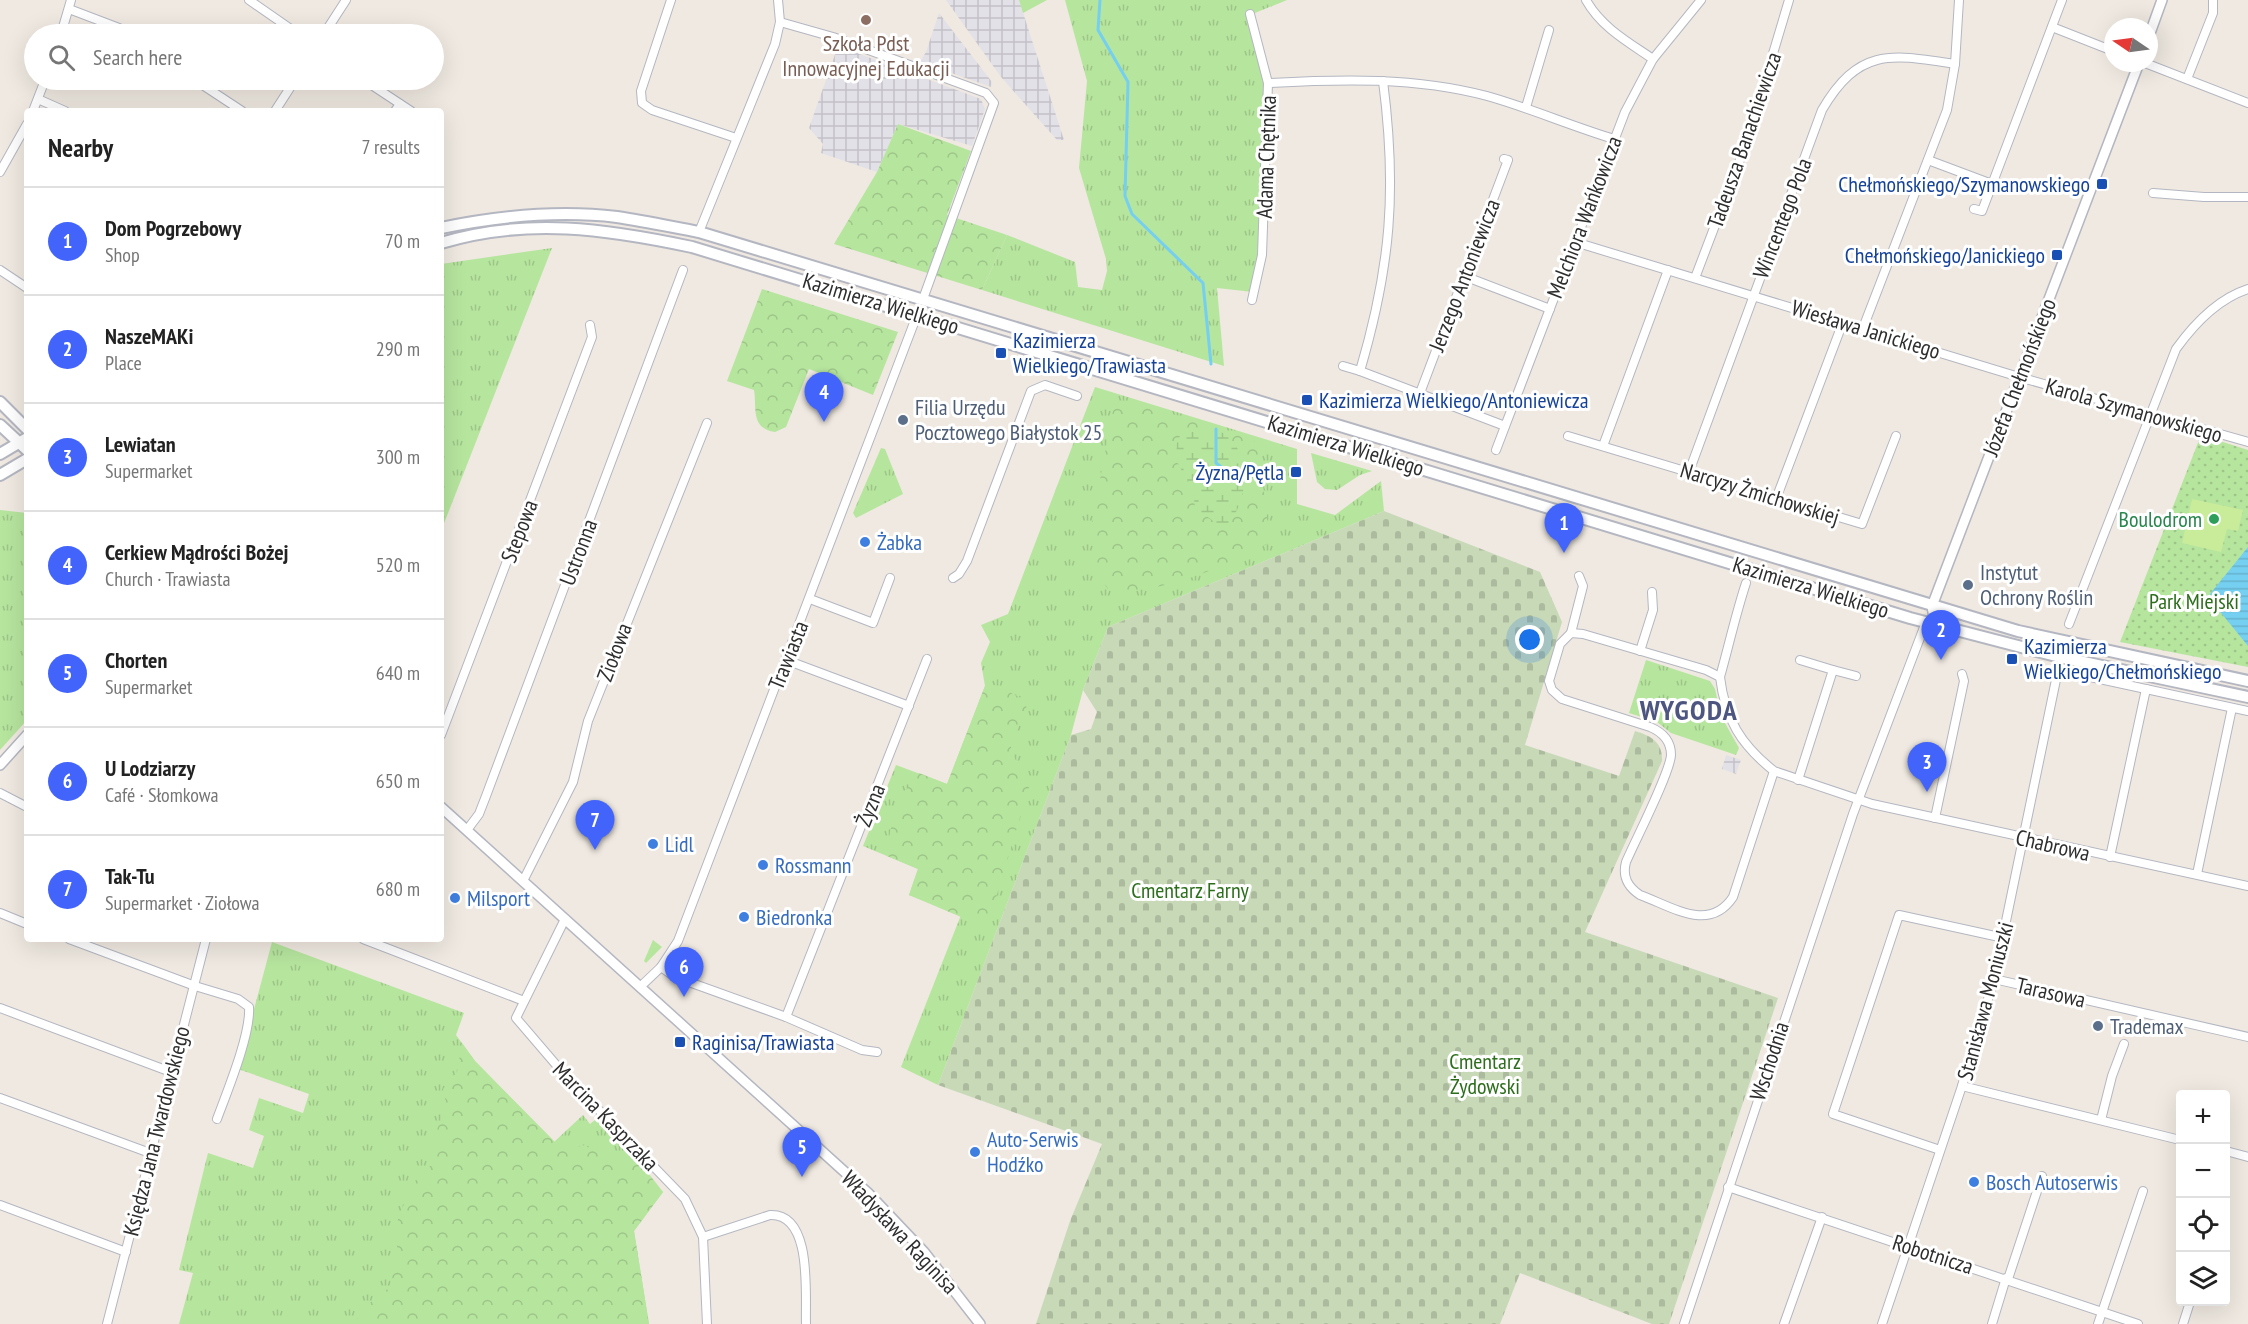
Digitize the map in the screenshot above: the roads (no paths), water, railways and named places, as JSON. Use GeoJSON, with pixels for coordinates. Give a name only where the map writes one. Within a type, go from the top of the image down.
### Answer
{"type":"FeatureCollection","features":[{"type":"Feature","properties":{"kind":"main road","name":"Kazimierza Wielkiego"},"geometry":{"type":"LineString","coordinates":[[444,227],[499,218],[550,214],[616,217],[699,232],[1932,606],[2085,648],[2248,681]]}},
{"type":"Feature","properties":{"kind":"main road","name":"Kazimierza Wielkiego"},"geometry":{"type":"LineString","coordinates":[[444,242],[514,230],[563,228],[616,231],[692,246],[1930,623],[2060,657],[2248,697]]}},
{"type":"Feature","properties":{"kind":"main road"},"geometry":{"type":"LineString","coordinates":[[1032,349],[1040,344],[1041,338],[1037,334]]}},
{"type":"Feature","properties":{"kind":"main road"},"geometry":{"type":"LineString","coordinates":[[0,402],[24,426]]}},
{"type":"Feature","properties":{"kind":"main road"},"geometry":{"type":"LineString","coordinates":[[1312,435],[1321,420]]}},
{"type":"Feature","properties":{"kind":"main road"},"geometry":{"type":"LineString","coordinates":[[0,425],[24,444],[0,454]]}},
{"type":"Feature","properties":{"kind":"main road"},"geometry":{"type":"LineString","coordinates":[[0,475],[24,461]]}},
{"type":"Feature","properties":{"kind":"main road"},"geometry":{"type":"LineString","coordinates":[[1813,588],[1819,571]]}},
{"type":"Feature","properties":{"kind":"street"},"geometry":{"type":"LineString","coordinates":[[64,24],[71,0]]}},
{"type":"Feature","properties":{"kind":"street"},"geometry":{"type":"LineString","coordinates":[[249,0],[284,24]]}},
{"type":"Feature","properties":{"kind":"street"},"geometry":{"type":"LineString","coordinates":[[330,24],[346,0]]}},
{"type":"Feature","properties":{"kind":"street"},"geometry":{"type":"LineString","coordinates":[[671,0],[640,91],[642,102],[652,110],[736,138]]}},
{"type":"Feature","properties":{"kind":"street"},"geometry":{"type":"LineString","coordinates":[[699,232],[775,44],[780,22],[778,0]]}},
{"type":"Feature","properties":{"kind":"street"},"geometry":{"type":"LineString","coordinates":[[1586,0],[1595,15],[1608,28],[1653,58]]}},
{"type":"Feature","properties":{"kind":"street","name":"Melchiora Wańkowicza"},"geometry":{"type":"LineString","coordinates":[[1496,450],[1614,139],[1637,86],[1653,58],[1701,0]]}},
{"type":"Feature","properties":{"kind":"street","name":"Tadeusza Banachiewicza"},"geometry":{"type":"LineString","coordinates":[[1695,278],[1746,144],[1789,0]]}},
{"type":"Feature","properties":{"kind":"street"},"geometry":{"type":"LineString","coordinates":[[1863,328],[1947,110],[1955,64],[1959,0]]}},
{"type":"Feature","properties":{"kind":"street"},"geometry":{"type":"LineString","coordinates":[[1974,209],[1982,212],[2062,0]]}},
{"type":"Feature","properties":{"kind":"street"},"geometry":{"type":"LineString","coordinates":[[2156,18],[2162,0]]}},
{"type":"Feature","properties":{"kind":"street"},"geometry":{"type":"LineString","coordinates":[[2187,80],[2213,13],[2213,0]]}},
{"type":"Feature","properties":{"kind":"street"},"geometry":{"type":"LineString","coordinates":[[69,9],[108,24]]}},
{"type":"Feature","properties":{"kind":"street","name":"Adama Chętnika"},"geometry":{"type":"LineString","coordinates":[[1250,14],[1268,83],[1262,255],[1252,300]]}},
{"type":"Feature","properties":{"kind":"street"},"geometry":{"type":"LineString","coordinates":[[780,22],[833,37],[986,93],[994,103],[923,299]]}},
{"type":"Feature","properties":{"kind":"street"},"geometry":{"type":"LineString","coordinates":[[2052,27],[2104,47]]}},
{"type":"Feature","properties":{"kind":"street"},"geometry":{"type":"LineString","coordinates":[[1526,107],[1549,30]]}},
{"type":"Feature","properties":{"kind":"street","name":"Wincentego Pola"},"geometry":{"type":"LineString","coordinates":[[1689,472],[1822,110],[1834,91],[1858,68],[1878,59],[1900,56],[1955,64]]}},
{"type":"Feature","properties":{"kind":"street"},"geometry":{"type":"LineString","coordinates":[[2158,68],[2248,103]]}},
{"type":"Feature","properties":{"kind":"street","name":"Józefa Chełmońskiego"},"geometry":{"type":"LineString","coordinates":[[1932,606],[2136,72]]}},
{"type":"Feature","properties":{"kind":"street"},"geometry":{"type":"LineString","coordinates":[[1268,83],[1383,81],[1460,90],[1526,107],[1614,139]]}},
{"type":"Feature","properties":{"kind":"street"},"geometry":{"type":"LineString","coordinates":[[1360,371],[1380,296],[1391,209],[1390,144],[1383,81]]}},
{"type":"Feature","properties":{"kind":"street"},"geometry":{"type":"LineString","coordinates":[[34,108],[41,90]]}},
{"type":"Feature","properties":{"kind":"street"},"geometry":{"type":"LineString","coordinates":[[210,90],[237,108]]}},
{"type":"Feature","properties":{"kind":"street"},"geometry":{"type":"LineString","coordinates":[[277,108],[289,90]]}},
{"type":"Feature","properties":{"kind":"street"},"geometry":{"type":"LineString","coordinates":[[379,90],[406,108]]}},
{"type":"Feature","properties":{"kind":"street"},"geometry":{"type":"LineString","coordinates":[[38,99],[58,108]]}},
{"type":"Feature","properties":{"kind":"street"},"geometry":{"type":"LineString","coordinates":[[397,108],[400,104]]}},
{"type":"Feature","properties":{"kind":"street"},"geometry":{"type":"LineString","coordinates":[[0,172],[24,129]]}},
{"type":"Feature","properties":{"kind":"street","name":"Jerzego Antoniewicza"},"geometry":{"type":"LineString","coordinates":[[1420,393],[1508,160],[1504,159]]}},
{"type":"Feature","properties":{"kind":"street"},"geometry":{"type":"LineString","coordinates":[[1928,160],[1992,184]]}},
{"type":"Feature","properties":{"kind":"street"},"geometry":{"type":"LineString","coordinates":[[2153,193],[2204,197],[2248,197]]}},
{"type":"Feature","properties":{"kind":"street","name":"Wiesława Janickiego"},"geometry":{"type":"LineString","coordinates":[[1575,242],[2019,377]]}},
{"type":"Feature","properties":{"kind":"street"},"geometry":{"type":"LineString","coordinates":[[0,270],[24,286]]}},
{"type":"Feature","properties":{"kind":"street","name":"Ustronna"},"geometry":{"type":"LineString","coordinates":[[467,830],[479,814],[486,796],[683,270]]}},
{"type":"Feature","properties":{"kind":"street"},"geometry":{"type":"LineString","coordinates":[[1603,446],[1668,270]]}},
{"type":"Feature","properties":{"kind":"street"},"geometry":{"type":"LineString","coordinates":[[1464,276],[1550,309]]}},
{"type":"Feature","properties":{"kind":"street"},"geometry":{"type":"LineString","coordinates":[[2069,624],[2176,350],[2190,330],[2226,300],[2248,290]]}},
{"type":"Feature","properties":{"kind":"street","name":"Trawiasta"},"geometry":{"type":"LineString","coordinates":[[641,986],[660,967],[678,941],[917,315]]}},
{"type":"Feature","properties":{"kind":"street"},"geometry":{"type":"LineString","coordinates":[[1776,499],[1843,322]]}},
{"type":"Feature","properties":{"kind":"street","name":"Stepowa"},"geometry":{"type":"LineString","coordinates":[[444,727],[592,337],[590,325]]}},
{"type":"Feature","properties":{"kind":"street"},"geometry":{"type":"LineString","coordinates":[[1343,366],[1505,426]]}},
{"type":"Feature","properties":{"kind":"street","name":"Karola Szymanowskiego"},"geometry":{"type":"LineString","coordinates":[[2019,377],[2248,442]]}},
{"type":"Feature","properties":{"kind":"street"},"geometry":{"type":"LineString","coordinates":[[953,578],[959,574],[967,561],[1031,391],[1045,386],[1077,396]]}},
{"type":"Feature","properties":{"kind":"street","name":"Ziołowa"},"geometry":{"type":"LineString","coordinates":[[523,881],[573,782],[588,721],[707,423]]}},
{"type":"Feature","properties":{"kind":"street","name":"Narcyzy Żmichowskiej"},"geometry":{"type":"LineString","coordinates":[[1568,436],[1862,524],[1896,436]]}},
{"type":"Feature","properties":{"kind":"street"},"geometry":{"type":"LineString","coordinates":[[1579,576],[1583,586],[1571,633],[1560,644],[1556,654],[1549,681],[1552,690],[1562,699],[1656,729],[1665,737],[1670,747],[1670,762],[1624,869],[1624,875],[1633,890],[1695,915],[1708,917],[1722,911],[1733,897],[1774,771]]}},
{"type":"Feature","properties":{"kind":"street"},"geometry":{"type":"LineString","coordinates":[[810,599],[873,623],[890,578]]}},
{"type":"Feature","properties":{"kind":"street"},"geometry":{"type":"LineString","coordinates":[[1571,633],[1583,634],[1720,677],[1737,619],[1737,606],[1746,583]]}},
{"type":"Feature","properties":{"kind":"street"},"geometry":{"type":"LineString","coordinates":[[1640,651],[1653,610],[1652,591]]}},
{"type":"Feature","properties":{"kind":"street"},"geometry":{"type":"LineString","coordinates":[[1858,799],[1930,623],[1932,606]]}},
{"type":"Feature","properties":{"kind":"street","name":"Żyzna"},"geometry":{"type":"LineString","coordinates":[[786,1017],[927,659]]}},
{"type":"Feature","properties":{"kind":"street"},"geometry":{"type":"LineString","coordinates":[[786,660],[909,706]]}},
{"type":"Feature","properties":{"kind":"street"},"geometry":{"type":"LineString","coordinates":[[1800,660],[1856,676]]}},
{"type":"Feature","properties":{"kind":"street"},"geometry":{"type":"LineString","coordinates":[[1798,780],[1833,670]]}},
{"type":"Feature","properties":{"kind":"street","name":"Stanisława Moniuszki"},"geometry":{"type":"LineString","coordinates":[[1882,1324],[1962,1086],[1994,979],[2058,670],[2146,689]]}},
{"type":"Feature","properties":{"kind":"street"},"geometry":{"type":"LineString","coordinates":[[1935,818],[1964,681],[1962,674]]}},
{"type":"Feature","properties":{"kind":"street","name":"Chabrowa"},"geometry":{"type":"LineString","coordinates":[[1720,677],[1728,717],[1737,734],[1749,750],[1774,771],[1858,799],[1935,818],[2248,886]]}},
{"type":"Feature","properties":{"kind":"street"},"geometry":{"type":"LineString","coordinates":[[2110,857],[2146,689],[2248,711]]}},
{"type":"Feature","properties":{"kind":"street"},"geometry":{"type":"LineString","coordinates":[[2198,874],[2232,708]]}},
{"type":"Feature","properties":{"kind":"street"},"geometry":{"type":"LineString","coordinates":[[0,765],[24,738]]}},
{"type":"Feature","properties":{"kind":"street"},"geometry":{"type":"LineString","coordinates":[[0,793],[24,805]]}},
{"type":"Feature","properties":{"kind":"street","name":"Wschodnia"},"geometry":{"type":"LineString","coordinates":[[1684,1324],[1858,799]]}},
{"type":"Feature","properties":{"kind":"street","name":"Władysława Raginisa"},"geometry":{"type":"LineString","coordinates":[[444,810],[868,1193],[924,1252],[976,1323]]}},
{"type":"Feature","properties":{"kind":"street"},"geometry":{"type":"LineString","coordinates":[[0,914],[24,923]]}},
{"type":"Feature","properties":{"kind":"street"},"geometry":{"type":"LineString","coordinates":[[1940,1150],[1833,1114],[1899,915],[2004,938]]}},
{"type":"Feature","properties":{"kind":"street","name":"Marcina Kasprzaka"},"geometry":{"type":"LineString","coordinates":[[565,919],[516,1018],[564,1074],[685,1199],[703,1237],[707,1324]]}},
{"type":"Feature","properties":{"kind":"street"},"geometry":{"type":"LineString","coordinates":[[77,942],[195,986],[238,999],[249,1007],[249,1017],[218,1119]]}},
{"type":"Feature","properties":{"kind":"street","name":"Księdza Jana Twardowskiego"},"geometry":{"type":"LineString","coordinates":[[107,1324],[205,942]]}},
{"type":"Feature","properties":{"kind":"street"},"geometry":{"type":"LineString","coordinates":[[371,942],[524,1001]]}},
{"type":"Feature","properties":{"kind":"street"},"geometry":{"type":"LineString","coordinates":[[660,967],[675,977],[786,1017],[862,1050],[877,1052]]}},
{"type":"Feature","properties":{"kind":"street","name":"Tarasowa"},"geometry":{"type":"LineString","coordinates":[[1994,979],[2248,1037]]}},
{"type":"Feature","properties":{"kind":"street"},"geometry":{"type":"LineString","coordinates":[[0,1008],[171,1072]]}},
{"type":"Feature","properties":{"kind":"street"},"geometry":{"type":"LineString","coordinates":[[2101,1120],[2112,1076],[2124,1044]]}},
{"type":"Feature","properties":{"kind":"street"},"geometry":{"type":"LineString","coordinates":[[1962,1086],[2176,1139]]}},
{"type":"Feature","properties":{"kind":"street"},"geometry":{"type":"LineString","coordinates":[[0,1098],[150,1154]]}},
{"type":"Feature","properties":{"kind":"street"},"geometry":{"type":"LineString","coordinates":[[2230,1152],[2248,1157]]}},
{"type":"Feature","properties":{"kind":"street"},"geometry":{"type":"LineString","coordinates":[[1992,1324],[2042,1176]]}},
{"type":"Feature","properties":{"kind":"street","name":"Robotnicza"},"geometry":{"type":"LineString","coordinates":[[1728,1187],[2007,1278],[2138,1324]]}},
{"type":"Feature","properties":{"kind":"street"},"geometry":{"type":"LineString","coordinates":[[2098,1324],[2143,1191]]}},
{"type":"Feature","properties":{"kind":"street"},"geometry":{"type":"LineString","coordinates":[[0,1205],[126,1252]]}},
{"type":"Feature","properties":{"kind":"street"},"geometry":{"type":"LineString","coordinates":[[703,1237],[770,1215],[780,1215],[791,1221],[803,1245],[806,1324]]}},
{"type":"Feature","properties":{"kind":"street"},"geometry":{"type":"LineString","coordinates":[[1784,1324],[1822,1217]]}},
{"type":"Feature","properties":{"kind":"street"},"geometry":{"type":"LineString","coordinates":[[2183,1324],[2189,1306]]}},
{"type":"Feature","properties":{"kind":"water"},"geometry":{"type":"Polygon","coordinates":[[[2248,547],[2248,646],[2213,603],[2210,594],[2248,547]]]}},
{"type":"Feature","properties":{"kind":"waterway"},"geometry":{"type":"LineString","coordinates":[[1100,0],[1098,30],[1128,82],[1125,196],[1132,214],[1203,283],[1211,364]]}},
{"type":"Feature","properties":{"kind":"waterway"},"geometry":{"type":"LineString","coordinates":[[1216,429],[1216,463],[1232,475]]}},
{"type":"Feature","properties":{"kind":"place","name":"Szkoła Pdst Innowacyjnej Edukacji"},"geometry":{"type":"Point","coordinates":[866,20]}},
{"type":"Feature","properties":{"kind":"place","name":"Chełmońskiego/Szymanowskiego"},"geometry":{"type":"Point","coordinates":[2102,184]}},
{"type":"Feature","properties":{"kind":"place","name":"Chełmońskiego/Janickiego"},"geometry":{"type":"Point","coordinates":[2057,255]}},
{"type":"Feature","properties":{"kind":"place","name":"Kazimierza Wielkiego/Trawiasta"},"geometry":{"type":"Point","coordinates":[1001,353]}},
{"type":"Feature","properties":{"kind":"place","name":"Kazimierza Wielkiego/Antoniewicza"},"geometry":{"type":"Point","coordinates":[1307,400]}},
{"type":"Feature","properties":{"kind":"place","name":"Filia Urzędu Pocztowego Białystok 25"},"geometry":{"type":"Point","coordinates":[903,420]}},
{"type":"Feature","properties":{"kind":"place","name":"Cerkiew Mądrości Bożej"},"geometry":{"type":"Point","coordinates":[824,422]}},
{"type":"Feature","properties":{"kind":"place","name":"Żyzna/Pętla"},"geometry":{"type":"Point","coordinates":[1296,472]}},
{"type":"Feature","properties":{"kind":"place","name":"Boulodrom"},"geometry":{"type":"Point","coordinates":[2214,519]}},
{"type":"Feature","properties":{"kind":"place","name":"Żabka"},"geometry":{"type":"Point","coordinates":[865,542]}},
{"type":"Feature","properties":{"kind":"place","name":"Dom Pogrzebowy"},"geometry":{"type":"Point","coordinates":[1564,553]}},
{"type":"Feature","properties":{"kind":"place","name":"Instytut Ochrony Roślin"},"geometry":{"type":"Point","coordinates":[1968,585]}},
{"type":"Feature","properties":{"kind":"place","name":"Kazimierza Wielkiego/Chełmońskiego"},"geometry":{"type":"Point","coordinates":[2012,659]}},
{"type":"Feature","properties":{"kind":"place","name":"NaszeMAKi"},"geometry":{"type":"Point","coordinates":[1941,660]}},
{"type":"Feature","properties":{"kind":"place","name":"Lewiatan"},"geometry":{"type":"Point","coordinates":[1927,792]}},
{"type":"Feature","properties":{"kind":"place","name":"Lidl"},"geometry":{"type":"Point","coordinates":[653,844]}},
{"type":"Feature","properties":{"kind":"place","name":"Tak-Tu"},"geometry":{"type":"Point","coordinates":[595,850]}},
{"type":"Feature","properties":{"kind":"place","name":"Rossmann"},"geometry":{"type":"Point","coordinates":[763,865]}},
{"type":"Feature","properties":{"kind":"place","name":"Milsport"},"geometry":{"type":"Point","coordinates":[455,898]}},
{"type":"Feature","properties":{"kind":"place","name":"Biedronka"},"geometry":{"type":"Point","coordinates":[744,917]}},
{"type":"Feature","properties":{"kind":"place","name":"U Lodziarzy"},"geometry":{"type":"Point","coordinates":[684,997]}},
{"type":"Feature","properties":{"kind":"place","name":"Trademax"},"geometry":{"type":"Point","coordinates":[2098,1026]}},
{"type":"Feature","properties":{"kind":"place","name":"Raginisa/Trawiasta"},"geometry":{"type":"Point","coordinates":[680,1042]}},
{"type":"Feature","properties":{"kind":"place","name":"Auto-Serwis Hodźko"},"geometry":{"type":"Point","coordinates":[975,1152]}},
{"type":"Feature","properties":{"kind":"place","name":"Chorten"},"geometry":{"type":"Point","coordinates":[802,1177]}},
{"type":"Feature","properties":{"kind":"place","name":"Bosch Autoserwis"},"geometry":{"type":"Point","coordinates":[1974,1182]}},
{"type":"Feature","properties":{"kind":"district","name":"WYGODA"},"geometry":{"type":"Point","coordinates":[1689,710]}},
{"type":"Feature","properties":{"kind":"park label","name":"Park Miejski"},"geometry":{"type":"Point","coordinates":[2194,601]}},
{"type":"Feature","properties":{"kind":"park label","name":"Cmentarz Farny"},"geometry":{"type":"Point","coordinates":[1190,890]}},
{"type":"Feature","properties":{"kind":"park label","name":"Cmentarz Żydowski"},"geometry":{"type":"Point","coordinates":[1485,1074]}}]}
